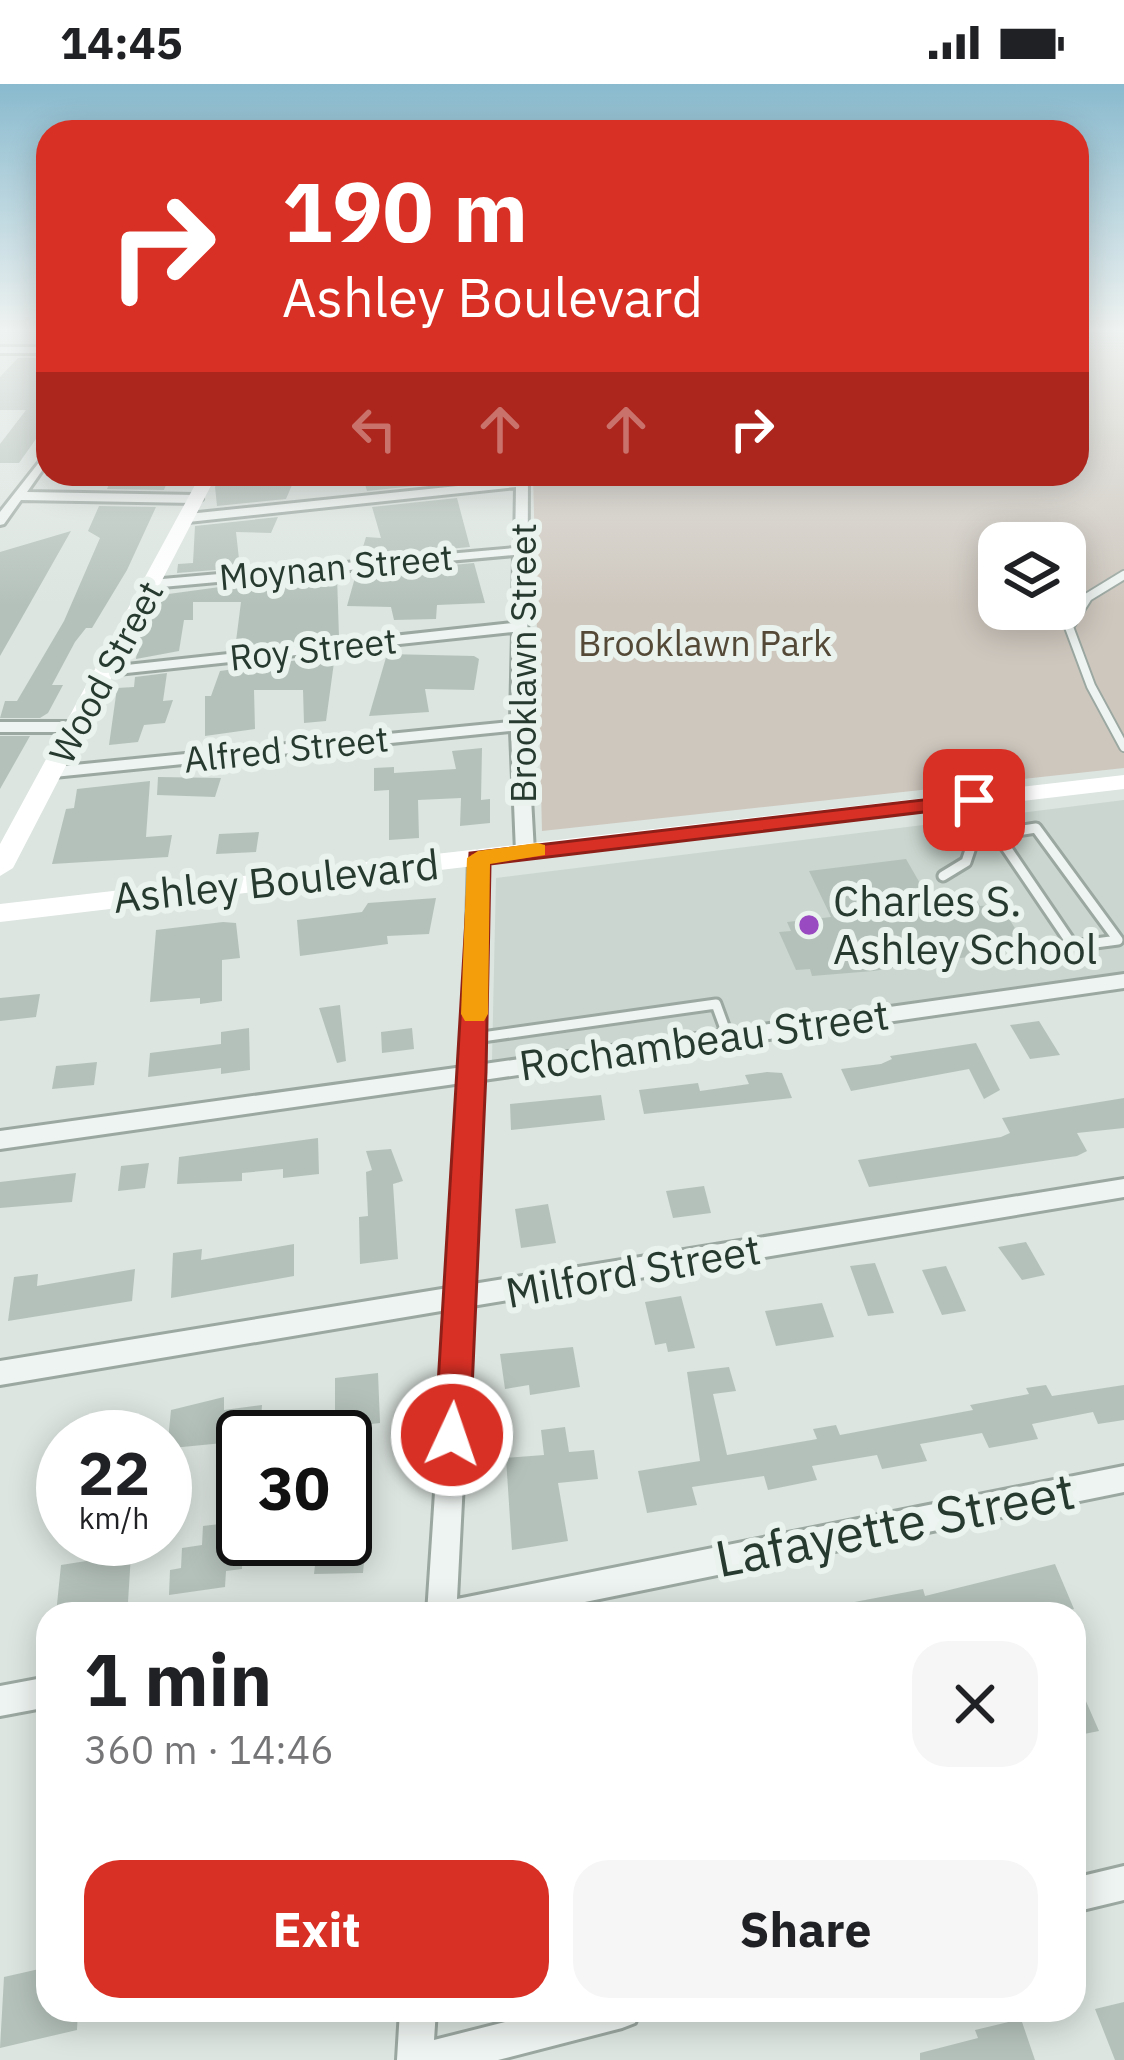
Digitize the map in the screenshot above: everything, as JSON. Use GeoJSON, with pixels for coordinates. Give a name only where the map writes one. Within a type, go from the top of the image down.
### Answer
{"type":"FeatureCollection","features":[{"type":"Feature","properties":{"kind":"main road","name":"Wood Street"},"geometry":{"type":"LineString","coordinates":[[0,868],[203,486]]}},
{"type":"Feature","properties":{"kind":"main road","name":"Ashley Boulevard"},"geometry":{"type":"LineString","coordinates":[[0,913],[1124,782]]}},
{"type":"Feature","properties":{"kind":"street"},"geometry":{"type":"LineString","coordinates":[[0,521],[36,471]]}},
{"type":"Feature","properties":{"kind":"street"},"geometry":{"type":"LineString","coordinates":[[18,496],[192,508],[442,486]]}},
{"type":"Feature","properties":{"kind":"street","name":"Brooklawn Street"},"geometry":{"type":"LineString","coordinates":[[522,486],[518,627],[525,851]]}},
{"type":"Feature","properties":{"kind":"street","name":"Moynan Street"},"geometry":{"type":"LineString","coordinates":[[151,584],[520,550]]}},
{"type":"Feature","properties":{"kind":"street","name":"Roy Street"},"geometry":{"type":"LineString","coordinates":[[108,671],[518,627]]}},
{"type":"Feature","properties":{"kind":"street","name":"Alfred Street"},"geometry":{"type":"LineString","coordinates":[[54,772],[519,726]]}},
{"type":"Feature","properties":{"kind":"street"},"geometry":{"type":"LineString","coordinates":[[0,727],[76,727]]}},
{"type":"Feature","properties":{"kind":"street"},"geometry":{"type":"LineString","coordinates":[[443,1602],[473,1072],[478,858]]}},
{"type":"Feature","properties":{"kind":"street","name":"Rochambeau Street"},"geometry":{"type":"LineString","coordinates":[[0,1140],[1124,982]]}},
{"type":"Feature","properties":{"kind":"street","name":"Milford Street"},"geometry":{"type":"LineString","coordinates":[[0,1373],[460,1301],[1124,1188]]}},
{"type":"Feature","properties":{"kind":"street","name":"Lafayette Street"},"geometry":{"type":"LineString","coordinates":[[514,1602],[1124,1479]]}},
{"type":"Feature","properties":{"kind":"street"},"geometry":{"type":"LineString","coordinates":[[0,1701],[36,1694]]}},
{"type":"Feature","properties":{"kind":"street"},"geometry":{"type":"LineString","coordinates":[[1086,1892],[1124,1883]]}},
{"type":"Feature","properties":{"kind":"street"},"geometry":{"type":"LineString","coordinates":[[415,2060],[417,2022]]}},
{"type":"Feature","properties":{"kind":"street"},"geometry":{"type":"LineString","coordinates":[[428,2060],[575,2022]]}},
{"type":"Feature","properties":{"kind":"lane"},"geometry":{"type":"LineString","coordinates":[[1124,575],[1088,597],[1069,627],[1091,686],[1124,747]]}},
{"type":"Feature","properties":{"kind":"lane"},"geometry":{"type":"LineString","coordinates":[[962,802],[997,834],[1073,946],[1118,940],[1036,828],[997,834]]}},
{"type":"Feature","properties":{"kind":"lane"},"geometry":{"type":"LineString","coordinates":[[943,876],[960,870],[971,858],[973,845],[962,802]]}},
{"type":"Feature","properties":{"kind":"lane"},"geometry":{"type":"LineString","coordinates":[[474,1038],[716,1004],[728,1037]]}},
{"type":"Feature","properties":{"kind":"shaded area","name":"Charles S. Ashley School"},"geometry":{"type":"Polygon","coordinates":[[[1124,800],[1124,972],[492,1061],[496,878],[1124,800]]]}},
{"type":"Feature","properties":{"kind":"green space","name":"Brooklawn Park"},"geometry":{"type":"Polygon","coordinates":[[[1089,421],[1124,421],[1124,768],[542,831],[533,486],[1089,486],[1089,421]]]}},
{"type":"Feature","properties":{"kind":"building"},"geometry":{"type":"Polygon","coordinates":[[[17,421],[36,421],[36,439],[19,463],[0,463],[0,444],[17,421]]]}},
{"type":"Feature","properties":{"kind":"building"},"geometry":{"type":"Polygon","coordinates":[[[108,486],[166,486],[164,490],[108,486]]]}},
{"type":"Feature","properties":{"kind":"building"},"geometry":{"type":"Polygon","coordinates":[[[292,486],[286,499],[217,506],[215,487],[292,486]]]}},
{"type":"Feature","properties":{"kind":"building"},"geometry":{"type":"Polygon","coordinates":[[[366,486],[414,486],[367,491],[366,486]]]}},
{"type":"Feature","properties":{"kind":"building"},"geometry":{"type":"Polygon","coordinates":[[[457,498],[470,547],[360,557],[366,537],[381,538],[372,507],[457,498]]]}},
{"type":"Feature","properties":{"kind":"building"},"geometry":{"type":"Polygon","coordinates":[[[99,506],[156,507],[127,570],[92,628],[86,628],[75,642],[52,685],[63,685],[48,713],[40,718],[0,718],[5,701],[17,701],[64,621],[100,538],[88,531],[99,506]]]}},
{"type":"Feature","properties":{"kind":"building"},"geometry":{"type":"Polygon","coordinates":[[[278,517],[271,533],[236,532],[240,568],[177,573],[178,564],[193,563],[195,526],[278,517]]]}},
{"type":"Feature","properties":{"kind":"building"},"geometry":{"type":"Polygon","coordinates":[[[71,531],[20,621],[0,656],[0,552],[71,531]]]}},
{"type":"Feature","properties":{"kind":"building"},"geometry":{"type":"Polygon","coordinates":[[[474,563],[485,603],[437,605],[436,619],[394,620],[391,607],[347,606],[356,574],[474,563]]]}},
{"type":"Feature","properties":{"kind":"building"},"geometry":{"type":"Polygon","coordinates":[[[337,576],[339,637],[235,649],[241,602],[193,602],[193,620],[184,620],[179,651],[136,659],[138,641],[161,595],[242,584],[302,587],[301,579],[337,576]]]}},
{"type":"Feature","properties":{"kind":"building"},"geometry":{"type":"Polygon","coordinates":[[[387,654],[474,656],[479,659],[474,690],[425,689],[429,712],[369,716],[387,654]]]}},
{"type":"Feature","properties":{"kind":"building"},"geometry":{"type":"Polygon","coordinates":[[[335,655],[326,721],[304,723],[303,690],[254,690],[255,729],[205,736],[205,696],[211,696],[220,671],[335,655]]]}},
{"type":"Feature","properties":{"kind":"building"},"geometry":{"type":"Polygon","coordinates":[[[167,673],[163,701],[173,700],[165,723],[144,725],[138,742],[109,745],[117,688],[134,687],[135,677],[167,673]]]}},
{"type":"Feature","properties":{"kind":"building"},"geometry":{"type":"Polygon","coordinates":[[[0,736],[30,736],[0,789],[0,736]]]}},
{"type":"Feature","properties":{"kind":"building"},"geometry":{"type":"Polygon","coordinates":[[[482,748],[481,800],[490,799],[490,823],[460,826],[461,798],[418,800],[419,838],[389,840],[389,790],[374,791],[374,768],[394,767],[394,773],[456,769],[452,751],[482,748]]]}},
{"type":"Feature","properties":{"kind":"building"},"geometry":{"type":"Polygon","coordinates":[[[158,777],[221,778],[215,797],[157,795],[158,777]]]}},
{"type":"Feature","properties":{"kind":"building"},"geometry":{"type":"Polygon","coordinates":[[[150,781],[146,837],[172,835],[168,857],[52,864],[66,809],[74,808],[77,789],[150,781]]]}},
{"type":"Feature","properties":{"kind":"building"},"geometry":{"type":"Polygon","coordinates":[[[259,832],[256,852],[216,854],[219,834],[259,832]]]}},
{"type":"Feature","properties":{"kind":"building"},"geometry":{"type":"Polygon","coordinates":[[[906,859],[932,904],[975,898],[980,906],[994,905],[1000,915],[1006,914],[1018,933],[1012,933],[1016,940],[1002,942],[1008,951],[873,971],[812,976],[810,969],[796,970],[779,932],[791,931],[787,922],[831,917],[809,871],[906,859]]]}},
{"type":"Feature","properties":{"kind":"building"},"geometry":{"type":"Polygon","coordinates":[[[436,898],[429,934],[387,936],[388,944],[300,956],[297,920],[362,912],[368,903],[436,898]]]}},
{"type":"Feature","properties":{"kind":"building"},"geometry":{"type":"Polygon","coordinates":[[[236,923],[240,958],[222,960],[222,1001],[150,1002],[156,930],[236,923]]]}},
{"type":"Feature","properties":{"kind":"building"},"geometry":{"type":"Polygon","coordinates":[[[40,994],[36,1017],[0,1021],[0,998],[40,994]]]}},
{"type":"Feature","properties":{"kind":"building"},"geometry":{"type":"Polygon","coordinates":[[[340,1005],[346,1061],[337,1063],[319,1008],[340,1005]]]}},
{"type":"Feature","properties":{"kind":"building"},"geometry":{"type":"Polygon","coordinates":[[[1039,1021],[1060,1055],[1030,1059],[1010,1025],[1039,1021]]]}},
{"type":"Feature","properties":{"kind":"building"},"geometry":{"type":"Polygon","coordinates":[[[249,1028],[250,1070],[221,1074],[221,1068],[148,1077],[150,1053],[221,1044],[221,1032],[249,1028]]]}},
{"type":"Feature","properties":{"kind":"building"},"geometry":{"type":"Polygon","coordinates":[[[412,1028],[414,1049],[382,1053],[381,1032],[412,1028]]]}},
{"type":"Feature","properties":{"kind":"building"},"geometry":{"type":"Polygon","coordinates":[[[976,1043],[1000,1090],[984,1099],[969,1069],[851,1091],[841,1069],[881,1064],[890,1056],[976,1043]]]}},
{"type":"Feature","properties":{"kind":"building"},"geometry":{"type":"Polygon","coordinates":[[[97,1062],[94,1085],[52,1089],[56,1066],[97,1062]]]}},
{"type":"Feature","properties":{"kind":"building"},"geometry":{"type":"Polygon","coordinates":[[[782,1073],[792,1098],[644,1114],[639,1090],[698,1083],[700,1091],[749,1084],[745,1075],[782,1073]]]}},
{"type":"Feature","properties":{"kind":"building"},"geometry":{"type":"Polygon","coordinates":[[[601,1095],[605,1120],[511,1130],[510,1104],[601,1095]]]}},
{"type":"Feature","properties":{"kind":"building"},"geometry":{"type":"Polygon","coordinates":[[[1124,1098],[1124,1128],[1077,1133],[1087,1151],[1077,1156],[869,1187],[858,1160],[1001,1137],[1010,1133],[1002,1118],[1124,1098]]]}},
{"type":"Feature","properties":{"kind":"building"},"geometry":{"type":"Polygon","coordinates":[[[318,1138],[319,1174],[283,1178],[283,1169],[242,1173],[242,1181],[177,1184],[179,1157],[318,1138]]]}},
{"type":"Feature","properties":{"kind":"building"},"geometry":{"type":"Polygon","coordinates":[[[391,1149],[403,1181],[393,1184],[398,1259],[360,1264],[359,1217],[368,1216],[366,1172],[372,1170],[366,1151],[391,1149]]]}},
{"type":"Feature","properties":{"kind":"building"},"geometry":{"type":"Polygon","coordinates":[[[149,1163],[145,1188],[118,1191],[121,1166],[149,1163]]]}},
{"type":"Feature","properties":{"kind":"building"},"geometry":{"type":"Polygon","coordinates":[[[76,1173],[72,1202],[0,1208],[0,1182],[76,1173]]]}},
{"type":"Feature","properties":{"kind":"building"},"geometry":{"type":"Polygon","coordinates":[[[704,1186],[711,1213],[673,1218],[666,1191],[704,1186]]]}},
{"type":"Feature","properties":{"kind":"building"},"geometry":{"type":"Polygon","coordinates":[[[548,1204],[556,1243],[521,1248],[515,1209],[548,1204]]]}},
{"type":"Feature","properties":{"kind":"building"},"geometry":{"type":"Polygon","coordinates":[[[1026,1242],[1045,1275],[1022,1280],[998,1247],[1026,1242]]]}},
{"type":"Feature","properties":{"kind":"building"},"geometry":{"type":"Polygon","coordinates":[[[294,1244],[294,1276],[171,1298],[173,1253],[202,1249],[201,1260],[294,1244]]]}},
{"type":"Feature","properties":{"kind":"building"},"geometry":{"type":"Polygon","coordinates":[[[875,1263],[894,1313],[868,1316],[850,1266],[875,1263]]]}},
{"type":"Feature","properties":{"kind":"building"},"geometry":{"type":"Polygon","coordinates":[[[946,1266],[966,1311],[942,1315],[922,1270],[946,1266]]]}},
{"type":"Feature","properties":{"kind":"building"},"geometry":{"type":"Polygon","coordinates":[[[135,1269],[132,1301],[8,1321],[14,1277],[38,1274],[37,1286],[135,1269]]]}},
{"type":"Feature","properties":{"kind":"building"},"geometry":{"type":"Polygon","coordinates":[[[681,1296],[695,1348],[668,1352],[666,1343],[655,1345],[645,1302],[681,1296]]]}},
{"type":"Feature","properties":{"kind":"building"},"geometry":{"type":"Polygon","coordinates":[[[822,1303],[834,1337],[776,1346],[765,1311],[822,1303]]]}},
{"type":"Feature","properties":{"kind":"building"},"geometry":{"type":"Polygon","coordinates":[[[573,1347],[580,1387],[530,1395],[529,1385],[505,1389],[500,1354],[573,1347]]]}},
{"type":"Feature","properties":{"kind":"building"},"geometry":{"type":"Polygon","coordinates":[[[729,1367],[736,1391],[713,1394],[727,1455],[817,1439],[813,1429],[836,1425],[840,1435],[973,1410],[970,1405],[1029,1394],[1026,1388],[1046,1385],[1052,1396],[1124,1385],[1124,1420],[1098,1424],[1093,1412],[1032,1424],[1038,1439],[989,1448],[982,1433],[920,1444],[927,1461],[882,1469],[877,1455],[812,1466],[817,1480],[768,1490],[764,1476],[692,1487],[697,1505],[647,1513],[638,1471],[700,1461],[687,1372],[729,1367]]]}},
{"type":"Feature","properties":{"kind":"building"},"geometry":{"type":"Polygon","coordinates":[[[378,1373],[380,1423],[372,1424],[372,1410],[335,1410],[335,1378],[378,1373]]]}},
{"type":"Feature","properties":{"kind":"building"},"geometry":{"type":"Polygon","coordinates":[[[224,1397],[224,1410],[216,1410],[216,1444],[192,1446],[192,1410],[171,1410],[224,1397]]]}},
{"type":"Feature","properties":{"kind":"building"},"geometry":{"type":"Polygon","coordinates":[[[262,1405],[262,1410],[224,1410],[262,1405]]]}},
{"type":"Feature","properties":{"kind":"building"},"geometry":{"type":"Polygon","coordinates":[[[565,1427],[569,1452],[594,1450],[598,1479],[558,1483],[568,1541],[512,1550],[506,1458],[544,1455],[541,1430],[565,1427]]]}},
{"type":"Feature","properties":{"kind":"building"},"geometry":{"type":"Polygon","coordinates":[[[216,1524],[216,1566],[242,1569],[226,1571],[225,1587],[169,1595],[170,1570],[192,1566],[192,1546],[202,1545],[203,1526],[216,1524]]]}},
{"type":"Feature","properties":{"kind":"building"},"geometry":{"type":"Polygon","coordinates":[[[1055,1564],[1071,1602],[855,1602],[923,1589],[925,1596],[1055,1564]]]}},
{"type":"Feature","properties":{"kind":"building"},"geometry":{"type":"Polygon","coordinates":[[[61,1566],[130,1566],[128,1602],[57,1602],[61,1566]]]}},
{"type":"Feature","properties":{"kind":"building"},"geometry":{"type":"Polygon","coordinates":[[[315,1566],[364,1566],[363,1573],[314,1574],[315,1566]]]}},
{"type":"Feature","properties":{"kind":"building"},"geometry":{"type":"Polygon","coordinates":[[[1086,1701],[1099,1731],[1086,1734],[1086,1701]]]}},
{"type":"Feature","properties":{"kind":"building"},"geometry":{"type":"Polygon","coordinates":[[[36,1970],[36,2022],[77,2022],[77,2030],[0,2048],[4,1977],[36,1970]]]}},
{"type":"Feature","properties":{"kind":"building"},"geometry":{"type":"Polygon","coordinates":[[[1124,2002],[1124,2060],[1115,2060],[1095,2009],[1124,2002]]]}},
{"type":"Feature","properties":{"kind":"building"},"geometry":{"type":"Polygon","coordinates":[[[1022,2022],[1035,2060],[920,2060],[920,2053],[978,2038],[975,2030],[1022,2022]]]}},
{"type":"Feature","properties":{"kind":"slow traffic"},"geometry":{"type":"LineString","coordinates":[[474,1014],[478,858],[537,850]]}},
{"type":"Feature","properties":{"kind":"place","name":"Charles S. Ashley School"},"geometry":{"type":"Point","coordinates":[809,925]}},
{"type":"Feature","properties":{"kind":"route"},"geometry":{"type":"LineString","coordinates":[[452,1435],[473,1072],[478,858],[974,800]]}}]}
